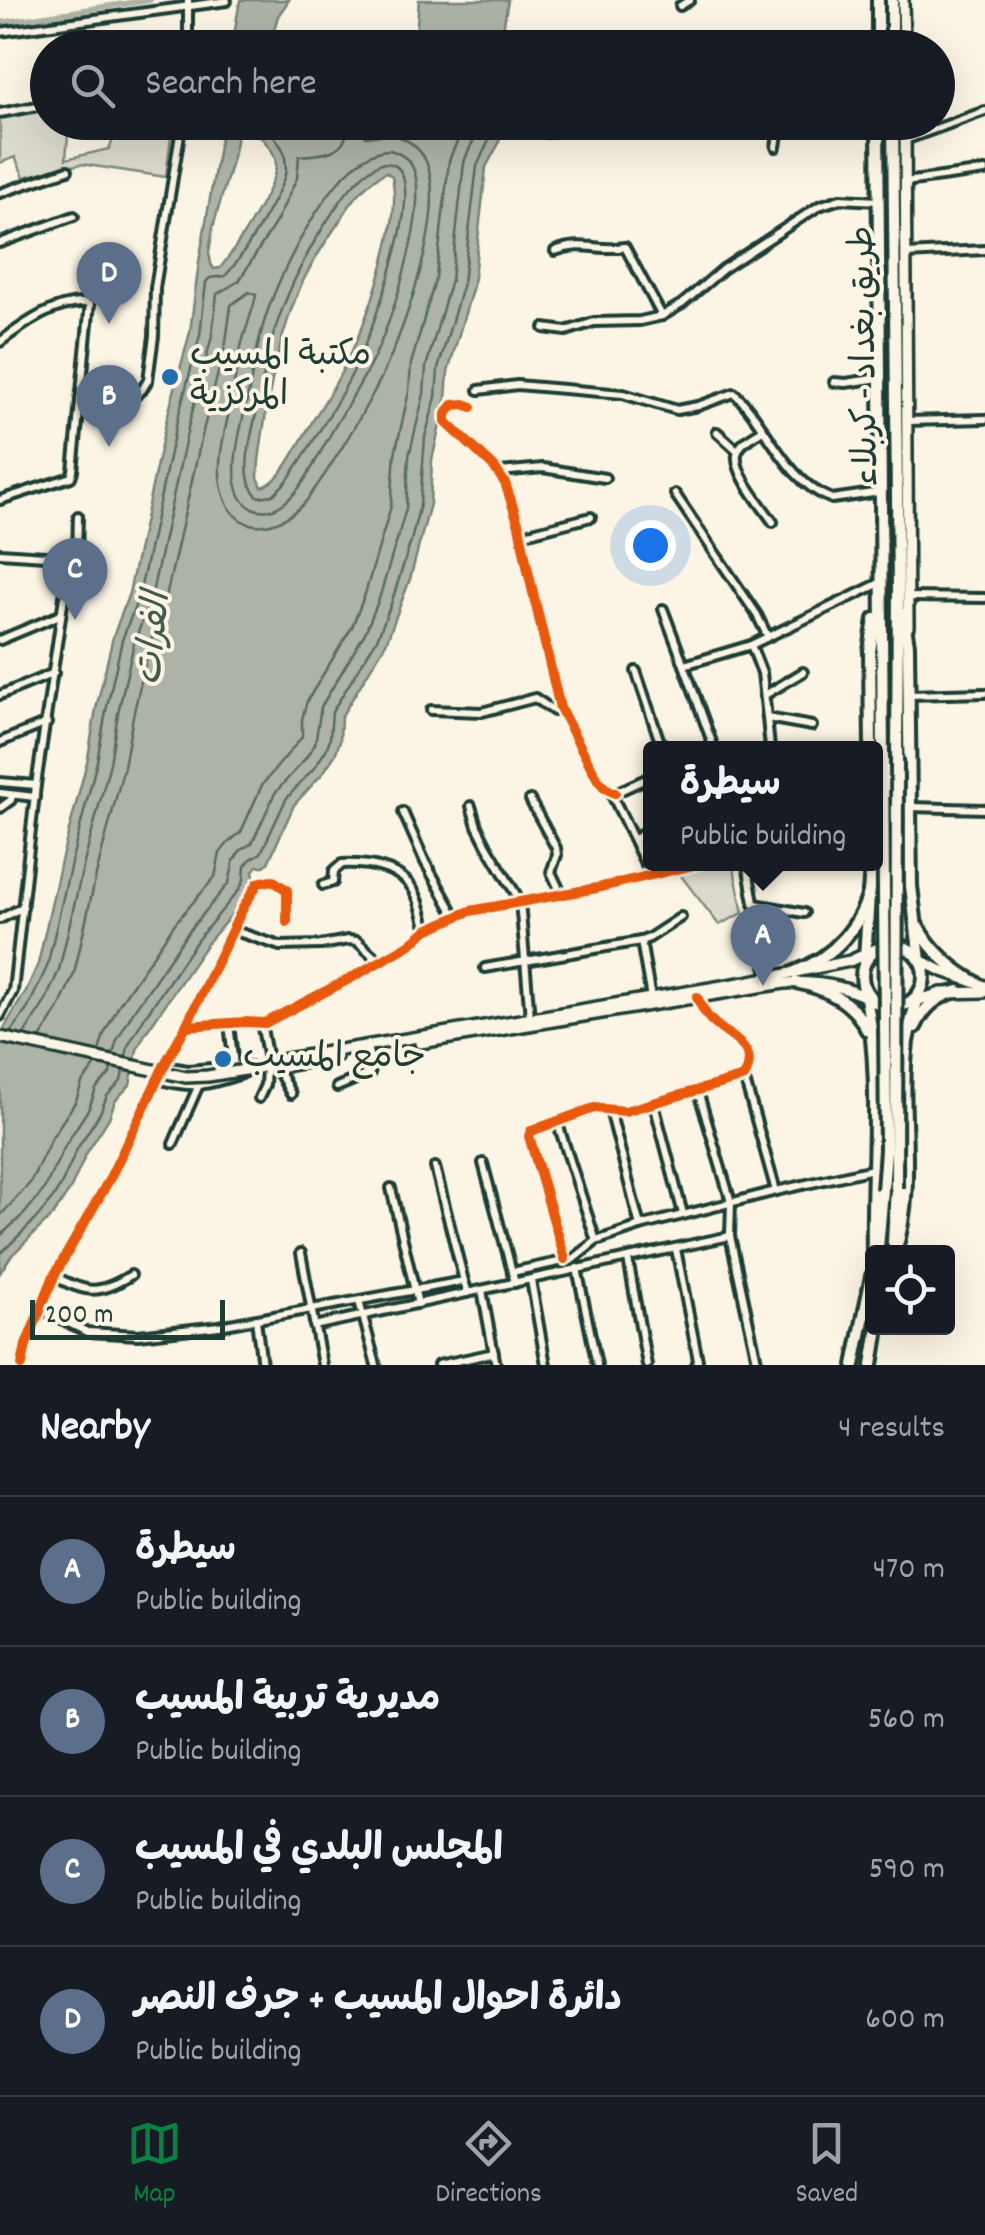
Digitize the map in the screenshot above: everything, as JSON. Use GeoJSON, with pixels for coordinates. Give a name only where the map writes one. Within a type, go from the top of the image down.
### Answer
{"type":"FeatureCollection","features":[{"type":"Feature","properties":{"kind":"highway"},"geometry":{"type":"LineString","coordinates":[[878,0],[878,30]]}},
{"type":"Feature","properties":{"kind":"highway"},"geometry":{"type":"LineString","coordinates":[[892,0],[892,30]]}},
{"type":"Feature","properties":{"kind":"highway"},"geometry":{"type":"LineString","coordinates":[[878,140],[882,741]]}},
{"type":"Feature","properties":{"kind":"highway","name":"طريق بغداد - كربلاء"},"geometry":{"type":"LineString","coordinates":[[892,140],[898,589]]}},
{"type":"Feature","properties":{"kind":"highway"},"geometry":{"type":"LineString","coordinates":[[880,474],[888,477],[896,473]]}},
{"type":"Feature","properties":{"kind":"highway"},"geometry":{"type":"LineString","coordinates":[[880,496],[896,503]]}},
{"type":"Feature","properties":{"kind":"highway"},"geometry":{"type":"LineString","coordinates":[[871,741],[870,651],[880,586]]}},
{"type":"Feature","properties":{"kind":"highway"},"geometry":{"type":"LineString","coordinates":[[896,1245],[908,1187],[908,1038],[924,975],[914,914],[908,645],[898,589]]}},
{"type":"Feature","properties":{"kind":"highway"},"geometry":{"type":"LineString","coordinates":[[893,1245],[898,589]]}},
{"type":"Feature","properties":{"kind":"highway"},"geometry":{"type":"LineString","coordinates":[[877,1245],[886,1132],[883,852]]}},
{"type":"Feature","properties":{"kind":"highway"},"geometry":{"type":"LineString","coordinates":[[872,871],[862,969],[868,994],[876,1106],[875,1245]]}},
{"type":"Feature","properties":{"kind":"highway"},"geometry":{"type":"LineString","coordinates":[[796,977],[846,936],[865,905],[871,884]]}},
{"type":"Feature","properties":{"kind":"highway"},"geometry":{"type":"LineString","coordinates":[[914,914],[924,938],[954,969],[982,987]]}},
{"type":"Feature","properties":{"kind":"highway"},"geometry":{"type":"LineString","coordinates":[[862,969],[878,948],[891,944],[905,946],[920,960]]}},
{"type":"Feature","properties":{"kind":"highway"},"geometry":{"type":"LineString","coordinates":[[796,977],[852,1008],[863,1021],[873,1050]]}},
{"type":"Feature","properties":{"kind":"highway"},"geometry":{"type":"LineString","coordinates":[[907,1052],[927,1007],[941,996],[958,991]]}},
{"type":"Feature","properties":{"kind":"highway"},"geometry":{"type":"LineString","coordinates":[[868,994],[891,1007],[916,997]]}},
{"type":"Feature","properties":{"kind":"highway"},"geometry":{"type":"LineString","coordinates":[[854,1365],[865,1330]]}},
{"type":"Feature","properties":{"kind":"highway"},"geometry":{"type":"LineString","coordinates":[[872,1365],[877,1335]]}},
{"type":"Feature","properties":{"kind":"main road"},"geometry":{"type":"LineString","coordinates":[[903,0],[904,30]]}},
{"type":"Feature","properties":{"kind":"main road"},"geometry":{"type":"LineString","coordinates":[[905,140],[908,645]]}},
{"type":"Feature","properties":{"kind":"main road"},"geometry":{"type":"LineString","coordinates":[[267,1066],[281,1060],[530,1018],[796,977],[878,948]]}},
{"type":"Feature","properties":{"kind":"main road"},"geometry":{"type":"LineString","coordinates":[[920,960],[982,987]]}},
{"type":"Feature","properties":{"kind":"main road"},"geometry":{"type":"LineString","coordinates":[[796,977],[868,994]]}},
{"type":"Feature","properties":{"kind":"main road"},"geometry":{"type":"LineString","coordinates":[[0,1038],[186,1077],[208,1076],[697,998],[768,981]]}},
{"type":"Feature","properties":{"kind":"main road"},"geometry":{"type":"LineString","coordinates":[[916,997],[982,987]]}},
{"type":"Feature","properties":{"kind":"street"},"geometry":{"type":"LineString","coordinates":[[680,6],[690,0]]}},
{"type":"Feature","properties":{"kind":"street"},"geometry":{"type":"LineString","coordinates":[[0,32],[188,2],[227,1]]}},
{"type":"Feature","properties":{"kind":"street"},"geometry":{"type":"LineString","coordinates":[[188,2],[188,30]]}},
{"type":"Feature","properties":{"kind":"street"},"geometry":{"type":"LineString","coordinates":[[0,113],[30,107]]}},
{"type":"Feature","properties":{"kind":"street"},"geometry":{"type":"LineString","coordinates":[[955,122],[985,111]]}},
{"type":"Feature","properties":{"kind":"street"},"geometry":{"type":"LineString","coordinates":[[80,400],[125,404],[148,380],[155,288],[179,140]]}},
{"type":"Feature","properties":{"kind":"street"},"geometry":{"type":"LineString","coordinates":[[776,147],[777,140]]}},
{"type":"Feature","properties":{"kind":"street"},"geometry":{"type":"LineString","coordinates":[[0,193],[68,170]]}},
{"type":"Feature","properties":{"kind":"street"},"geometry":{"type":"LineString","coordinates":[[905,182],[985,171]]}},
{"type":"Feature","properties":{"kind":"street"},"geometry":{"type":"LineString","coordinates":[[544,328],[566,331],[594,322],[640,322],[662,316],[723,269],[827,202],[878,201]]}},
{"type":"Feature","properties":{"kind":"street"},"geometry":{"type":"LineString","coordinates":[[0,243],[74,216]]}},
{"type":"Feature","properties":{"kind":"street"},"geometry":{"type":"LineString","coordinates":[[556,251],[580,244],[627,248],[662,316]]}},
{"type":"Feature","properties":{"kind":"street"},"geometry":{"type":"LineString","coordinates":[[906,254],[985,250]]}},
{"type":"Feature","properties":{"kind":"street"},"geometry":{"type":"LineString","coordinates":[[0,342],[61,306],[90,303],[74,471],[70,477],[0,500]]}},
{"type":"Feature","properties":{"kind":"street"},"geometry":{"type":"LineString","coordinates":[[834,382],[880,378]]}},
{"type":"Feature","properties":{"kind":"street"},"geometry":{"type":"LineString","coordinates":[[479,390],[517,386],[622,394],[677,410],[734,393],[793,470],[824,497],[832,500],[880,496]]}},
{"type":"Feature","properties":{"kind":"street"},"geometry":{"type":"LineString","coordinates":[[472,407],[454,405],[446,414],[446,422],[498,472],[513,504],[560,708],[598,780],[615,793]]}},
{"type":"Feature","properties":{"kind":"street"},"geometry":{"type":"LineString","coordinates":[[908,421],[985,418]]}},
{"type":"Feature","properties":{"kind":"street"},"geometry":{"type":"LineString","coordinates":[[763,430],[738,451],[738,467],[773,522]]}},
{"type":"Feature","properties":{"kind":"street"},"geometry":{"type":"LineString","coordinates":[[717,432],[738,451]]}},
{"type":"Feature","properties":{"kind":"street"},"geometry":{"type":"LineString","coordinates":[[498,472],[544,468],[605,478]]}},
{"type":"Feature","properties":{"kind":"street"},"geometry":{"type":"LineString","coordinates":[[675,494],[768,637]]}},
{"type":"Feature","properties":{"kind":"street"},"geometry":{"type":"LineString","coordinates":[[0,553],[75,558],[78,516]]}},
{"type":"Feature","properties":{"kind":"street"},"geometry":{"type":"LineString","coordinates":[[521,536],[590,517]]}},
{"type":"Feature","properties":{"kind":"street"},"geometry":{"type":"LineString","coordinates":[[0,1016],[12,991],[36,785],[68,570]]}},
{"type":"Feature","properties":{"kind":"street"},"geometry":{"type":"LineString","coordinates":[[684,665],[751,645],[880,586]]}},
{"type":"Feature","properties":{"kind":"street"},"geometry":{"type":"LineString","coordinates":[[909,597],[985,598]]}},
{"type":"Feature","properties":{"kind":"street"},"geometry":{"type":"LineString","coordinates":[[663,609],[711,741]]}},
{"type":"Feature","properties":{"kind":"street"},"geometry":{"type":"LineString","coordinates":[[0,640],[60,616]]}},
{"type":"Feature","properties":{"kind":"street"},"geometry":{"type":"LineString","coordinates":[[751,645],[762,673],[769,741]]}},
{"type":"Feature","properties":{"kind":"street"},"geometry":{"type":"LineString","coordinates":[[636,671],[660,741]]}},
{"type":"Feature","properties":{"kind":"street"},"geometry":{"type":"LineString","coordinates":[[764,695],[803,672]]}},
{"type":"Feature","properties":{"kind":"street"},"geometry":{"type":"LineString","coordinates":[[0,695],[54,673]]}},
{"type":"Feature","properties":{"kind":"street"},"geometry":{"type":"LineString","coordinates":[[908,694],[985,692]]}},
{"type":"Feature","properties":{"kind":"street"},"geometry":{"type":"LineString","coordinates":[[431,710],[482,712],[535,698],[554,710],[560,708]]}},
{"type":"Feature","properties":{"kind":"street"},"geometry":{"type":"LineString","coordinates":[[766,718],[812,726]]}},
{"type":"Feature","properties":{"kind":"street"},"geometry":{"type":"LineString","coordinates":[[0,742],[47,723]]}},
{"type":"Feature","properties":{"kind":"street"},"geometry":{"type":"LineString","coordinates":[[615,793],[643,780]]}},
{"type":"Feature","properties":{"kind":"street"},"geometry":{"type":"LineString","coordinates":[[0,782],[36,785]]}},
{"type":"Feature","properties":{"kind":"street"},"geometry":{"type":"LineString","coordinates":[[0,793],[35,797]]}},
{"type":"Feature","properties":{"kind":"street"},"geometry":{"type":"LineString","coordinates":[[615,793],[614,801],[643,857]]}},
{"type":"Feature","properties":{"kind":"street"},"geometry":{"type":"LineString","coordinates":[[0,808],[11,800],[12,794]]}},
{"type":"Feature","properties":{"kind":"street"},"geometry":{"type":"LineString","coordinates":[[530,800],[556,848],[551,872],[562,893]]}},
{"type":"Feature","properties":{"kind":"street"},"geometry":{"type":"LineString","coordinates":[[472,806],[482,836],[520,901],[530,1018]]}},
{"type":"Feature","properties":{"kind":"street"},"geometry":{"type":"LineString","coordinates":[[910,807],[985,809]]}},
{"type":"Feature","properties":{"kind":"street"},"geometry":{"type":"LineString","coordinates":[[403,812],[425,862],[456,916]]}},
{"type":"Feature","properties":{"kind":"street"},"geometry":{"type":"LineString","coordinates":[[636,840],[643,834]]}},
{"type":"Feature","properties":{"kind":"street"},"geometry":{"type":"LineString","coordinates":[[323,884],[333,882],[337,866],[342,864],[384,868],[416,892],[428,930]]}},
{"type":"Feature","properties":{"kind":"street"},"geometry":{"type":"LineString","coordinates":[[186,1026],[264,1023],[380,962],[428,930],[470,911],[597,888],[664,871]]}},
{"type":"Feature","properties":{"kind":"street"},"geometry":{"type":"LineString","coordinates":[[749,871],[768,981]]}},
{"type":"Feature","properties":{"kind":"street"},"geometry":{"type":"LineString","coordinates":[[22,1365],[26,1345],[54,1276],[109,1180],[258,883],[272,880],[287,890],[287,922]]}},
{"type":"Feature","properties":{"kind":"street"},"geometry":{"type":"LineString","coordinates":[[755,904],[804,913]]}},
{"type":"Feature","properties":{"kind":"street"},"geometry":{"type":"LineString","coordinates":[[0,918],[23,907]]}},
{"type":"Feature","properties":{"kind":"street"},"geometry":{"type":"LineString","coordinates":[[485,968],[642,941],[681,917]]}},
{"type":"Feature","properties":{"kind":"street"},"geometry":{"type":"LineString","coordinates":[[232,930],[280,946],[357,941],[380,962]]}},
{"type":"Feature","properties":{"kind":"street"},"geometry":{"type":"LineString","coordinates":[[642,941],[652,998]]}},
{"type":"Feature","properties":{"kind":"street"},"geometry":{"type":"LineString","coordinates":[[697,998],[710,1020],[734,1036],[746,1053],[750,1064],[744,1077],[776,1191]]}},
{"type":"Feature","properties":{"kind":"street"},"geometry":{"type":"LineString","coordinates":[[260,1098],[266,1085],[267,1066],[261,1023]]}},
{"type":"Feature","properties":{"kind":"street"},"geometry":{"type":"LineString","coordinates":[[229,1024],[234,1066]]}},
{"type":"Feature","properties":{"kind":"street"},"geometry":{"type":"LineString","coordinates":[[337,1087],[370,1072],[368,1051]]}},
{"type":"Feature","properties":{"kind":"street"},"geometry":{"type":"LineString","coordinates":[[164,1066],[188,1070],[267,1066],[292,1094]]}},
{"type":"Feature","properties":{"kind":"street"},"geometry":{"type":"LineString","coordinates":[[158,1079],[198,1087],[267,1066]]}},
{"type":"Feature","properties":{"kind":"street"},"geometry":{"type":"LineString","coordinates":[[597,1365],[578,1270],[568,1260],[529,1136],[535,1128],[594,1108],[624,1111],[744,1077]]}},
{"type":"Feature","properties":{"kind":"street"},"geometry":{"type":"LineString","coordinates":[[173,1144],[198,1087]]}},
{"type":"Feature","properties":{"kind":"street"},"geometry":{"type":"LineString","coordinates":[[698,1091],[731,1202],[730,1236],[758,1365]]}},
{"type":"Feature","properties":{"kind":"street"},"geometry":{"type":"LineString","coordinates":[[654,1104],[683,1214]]}},
{"type":"Feature","properties":{"kind":"street"},"geometry":{"type":"LineString","coordinates":[[610,1110],[640,1226]]}},
{"type":"Feature","properties":{"kind":"street"},"geometry":{"type":"LineString","coordinates":[[557,1121],[596,1241]]}},
{"type":"Feature","properties":{"kind":"street"},"geometry":{"type":"LineString","coordinates":[[484,1163],[515,1284]]}},
{"type":"Feature","properties":{"kind":"street"},"geometry":{"type":"LineString","coordinates":[[434,1167],[468,1294]]}},
{"type":"Feature","properties":{"kind":"street"},"geometry":{"type":"LineString","coordinates":[[512,1272],[568,1260],[596,1241],[640,1226],[874,1169]]}},
{"type":"Feature","properties":{"kind":"street"},"geometry":{"type":"LineString","coordinates":[[391,1188],[418,1304]]}},
{"type":"Feature","properties":{"kind":"street"},"geometry":{"type":"LineString","coordinates":[[314,1326],[730,1236]]}},
{"type":"Feature","properties":{"kind":"street"},"geometry":{"type":"LineString","coordinates":[[676,1249],[696,1365]]}},
{"type":"Feature","properties":{"kind":"street"},"geometry":{"type":"LineString","coordinates":[[301,1254],[322,1365]]}},
{"type":"Feature","properties":{"kind":"street"},"geometry":{"type":"LineString","coordinates":[[628,1260],[647,1365]]}},
{"type":"Feature","properties":{"kind":"street"},"geometry":{"type":"LineString","coordinates":[[54,1276],[73,1286],[98,1291],[130,1274]]}},
{"type":"Feature","properties":{"kind":"street"},"geometry":{"type":"LineString","coordinates":[[531,1280],[546,1365]]}},
{"type":"Feature","properties":{"kind":"street"},"geometry":{"type":"LineString","coordinates":[[40,1308],[94,1334],[168,1332],[256,1320],[464,1281]]}},
{"type":"Feature","properties":{"kind":"street"},"geometry":{"type":"LineString","coordinates":[[482,1290],[496,1365]]}},
{"type":"Feature","properties":{"kind":"street"},"geometry":{"type":"LineString","coordinates":[[359,1301],[376,1365]]}},
{"type":"Feature","properties":{"kind":"street"},"geometry":{"type":"LineString","coordinates":[[256,1320],[262,1365]]}},
{"type":"Feature","properties":{"kind":"street"},"geometry":{"type":"LineString","coordinates":[[438,1365],[494,1354]]}},
{"type":"Feature","properties":{"kind":"shaded area"},"geometry":{"type":"Polygon","coordinates":[[[30,110],[30,140],[68,140],[66,159],[109,149],[113,140],[171,140],[166,177],[81,164],[24,177],[15,157],[0,163],[0,118],[30,110]]]}},
{"type":"Feature","properties":{"kind":"shaded area"},"geometry":{"type":"Polygon","coordinates":[[[734,871],[743,913],[719,925],[678,872],[734,871]]]}},
{"type":"Feature","properties":{"kind":"water"},"geometry":{"type":"Polygon","coordinates":[[[240,0],[289,0],[274,30],[235,30],[240,0]]]}},
{"type":"Feature","properties":{"kind":"water"},"geometry":{"type":"Polygon","coordinates":[[[419,0],[508,0],[503,30],[416,30],[419,0]]]}},
{"type":"Feature","properties":{"kind":"water","name":"الفرات"},"geometry":{"type":"Polygon","coordinates":[[[220,140],[236,140],[213,227],[209,252],[214,269],[220,268],[244,233],[274,175],[276,161],[263,140],[499,140],[486,167],[473,286],[448,372],[432,460],[430,504],[410,579],[386,643],[341,717],[335,755],[294,805],[268,863],[253,871],[255,881],[248,895],[206,945],[145,1034],[137,1050],[130,1085],[115,1101],[71,1188],[53,1215],[11,1256],[0,1273],[0,1035],[38,964],[113,637],[129,593],[190,332],[220,140]],[[386,172],[378,176],[348,207],[311,266],[294,302],[265,416],[258,477],[262,487],[288,463],[339,377],[362,327],[387,247],[394,197],[392,176],[386,172]]]}},
{"type":"Feature","properties":{"kind":"waterway"},"geometry":{"type":"LineString","coordinates":[[0,23],[150,0]]}},
{"type":"Feature","properties":{"kind":"cycle path"},"geometry":{"type":"LineString","coordinates":[[472,407],[453,405],[446,414],[446,422],[494,467],[505,483],[519,525],[560,708],[598,780],[615,793]]}},
{"type":"Feature","properties":{"kind":"cycle path"},"geometry":{"type":"LineString","coordinates":[[186,1026],[265,1023],[409,945],[427,930],[470,911],[669,871]]}},
{"type":"Feature","properties":{"kind":"cycle path"},"geometry":{"type":"LineString","coordinates":[[22,1365],[26,1345],[54,1276],[109,1180],[258,883],[272,880],[287,890],[287,922]]}},
{"type":"Feature","properties":{"kind":"cycle path"},"geometry":{"type":"LineString","coordinates":[[565,1259],[529,1136],[531,1131],[594,1108],[625,1111],[744,1077],[748,1066],[745,1049],[710,1019],[697,997]]}},
{"type":"Feature","properties":{"kind":"place","name":"دائرة احوال المسيب + جرف النصر"},"geometry":{"type":"Point","coordinates":[109,324]}},
{"type":"Feature","properties":{"kind":"place","name":"مكتبة المسيب المركزية"},"geometry":{"type":"Point","coordinates":[170,377]}},
{"type":"Feature","properties":{"kind":"place","name":"مديرية تربية المسيب"},"geometry":{"type":"Point","coordinates":[109,447]}},
{"type":"Feature","properties":{"kind":"place","name":"المجلس البلدي في المسيب"},"geometry":{"type":"Point","coordinates":[75,620]}},
{"type":"Feature","properties":{"kind":"place","name":"سيطرة"},"geometry":{"type":"Point","coordinates":[763,986]}},
{"type":"Feature","properties":{"kind":"place","name":"جامع المسيب"},"geometry":{"type":"Point","coordinates":[223,1059]}}]}
